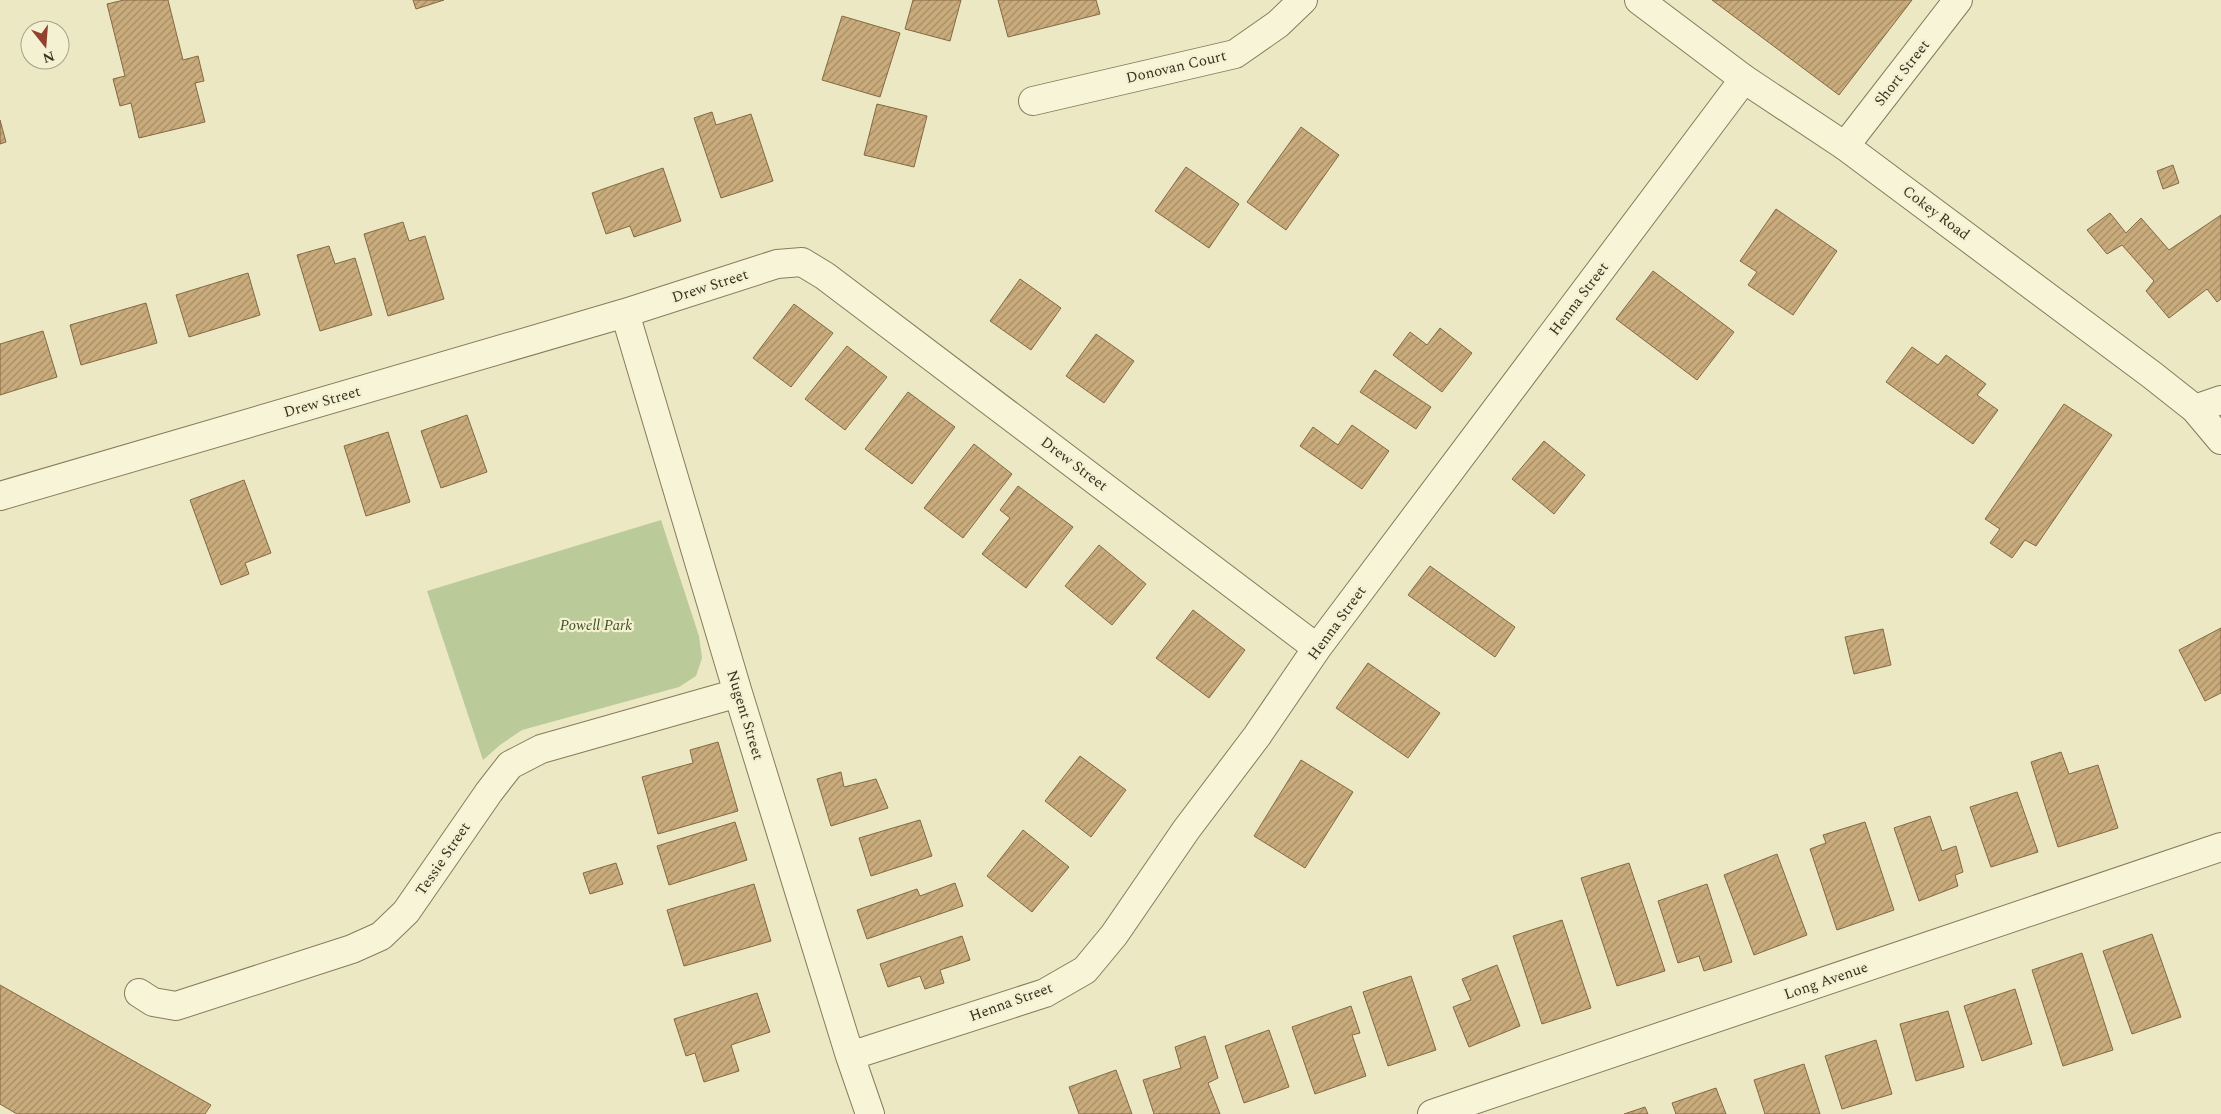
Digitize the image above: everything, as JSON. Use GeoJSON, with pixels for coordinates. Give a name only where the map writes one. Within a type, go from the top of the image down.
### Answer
{"type":"FeatureCollection","features":[{"type":"Feature","properties":{"kind":"street","name":"Donovan Court"},"geometry":{"type":"LineString","coordinates":[[1034,102],[1235,54],[1278,24],[1303,0]]}},
{"type":"Feature","properties":{"kind":"street","name":"Cokey Road"},"geometry":{"type":"LineString","coordinates":[[1639,0],[1744,79],[1845,146],[2152,374],[2195,409],[2221,440]]}},
{"type":"Feature","properties":{"kind":"street","name":"Short Street"},"geometry":{"type":"LineString","coordinates":[[1845,146],[1958,0]]}},
{"type":"Feature","properties":{"kind":"street","name":"Henna Street"},"geometry":{"type":"LineString","coordinates":[[850,1056],[1045,993],[1084,970],[1114,935],[1186,830],[1258,736],[1317,648],[1744,79]]}},
{"type":"Feature","properties":{"kind":"street","name":"Drew Street"},"geometry":{"type":"LineString","coordinates":[[0,496],[626,313],[777,264],[802,262],[825,276],[1317,648]]}},
{"type":"Feature","properties":{"kind":"street","name":"Nugent Street"},"geometry":{"type":"LineString","coordinates":[[626,313],[738,693],[850,1056],[870,1114]]}},
{"type":"Feature","properties":{"kind":"street"},"geometry":{"type":"LineString","coordinates":[[2195,409],[2221,400]]}},
{"type":"Feature","properties":{"kind":"street","name":"Tessie Street"},"geometry":{"type":"LineString","coordinates":[[140,993],[153,1002],[176,1006],[352,949],[381,936],[406,912],[489,792],[510,765],[542,749],[738,693]]}},
{"type":"Feature","properties":{"kind":"street","name":"Long Avenue"},"geometry":{"type":"LineString","coordinates":[[1432,1114],[2221,848]]}},
{"type":"Feature","properties":{"kind":"green space","name":"Powell Park"},"geometry":{"type":"Polygon","coordinates":[[[661,520],[699,636],[702,658],[696,676],[679,687],[522,730],[500,745],[483,760],[427,591],[661,520]]]}},
{"type":"Feature","properties":{"kind":"building"},"geometry":{"type":"Polygon","coordinates":[[[124,0],[168,0],[183,60],[198,56],[204,81],[195,83],[205,122],[139,138],[131,103],[120,106],[113,79],[125,76],[107,4],[124,0]]]}},
{"type":"Feature","properties":{"kind":"building"},"geometry":{"type":"Polygon","coordinates":[[[413,0],[444,0],[416,9],[413,0]]]}},
{"type":"Feature","properties":{"kind":"building"},"geometry":{"type":"Polygon","coordinates":[[[913,0],[961,0],[950,41],[905,29],[913,0]]]}},
{"type":"Feature","properties":{"kind":"building"},"geometry":{"type":"Polygon","coordinates":[[[998,0],[1096,0],[1100,14],[1008,37],[998,0]]]}},
{"type":"Feature","properties":{"kind":"building"},"geometry":{"type":"Polygon","coordinates":[[[1712,0],[1912,0],[1839,95],[1712,0]]]}},
{"type":"Feature","properties":{"kind":"building"},"geometry":{"type":"Polygon","coordinates":[[[842,16],[900,33],[880,97],[822,80],[842,16]]]}},
{"type":"Feature","properties":{"kind":"building"},"geometry":{"type":"Polygon","coordinates":[[[877,104],[927,116],[914,167],[864,155],[877,104]]]}},
{"type":"Feature","properties":{"kind":"building"},"geometry":{"type":"Polygon","coordinates":[[[712,112],[716,125],[751,114],[773,181],[721,198],[694,118],[712,112]]]}},
{"type":"Feature","properties":{"kind":"building"},"geometry":{"type":"Polygon","coordinates":[[[0,120],[6,142],[0,144],[0,120]]]}},
{"type":"Feature","properties":{"kind":"building"},"geometry":{"type":"Polygon","coordinates":[[[1301,127],[1339,155],[1286,230],[1247,202],[1301,127]]]}},
{"type":"Feature","properties":{"kind":"building"},"geometry":{"type":"Polygon","coordinates":[[[2173,165],[2179,183],[2163,189],[2157,171],[2173,165]]]}},
{"type":"Feature","properties":{"kind":"building"},"geometry":{"type":"Polygon","coordinates":[[[1186,167],[1239,204],[1209,248],[1155,211],[1186,167]]]}},
{"type":"Feature","properties":{"kind":"building"},"geometry":{"type":"Polygon","coordinates":[[[663,168],[681,221],[634,237],[630,226],[606,234],[592,193],[663,168]]]}},
{"type":"Feature","properties":{"kind":"building"},"geometry":{"type":"Polygon","coordinates":[[[1776,209],[1837,251],[1793,315],[1748,285],[1757,272],[1740,261],[1776,209]]]}},
{"type":"Feature","properties":{"kind":"building"},"geometry":{"type":"Polygon","coordinates":[[[2110,213],[2126,233],[2141,218],[2169,250],[2221,215],[2221,299],[2217,302],[2207,289],[2169,318],[2146,291],[2154,281],[2122,245],[2107,254],[2087,230],[2110,213]]]}},
{"type":"Feature","properties":{"kind":"building"},"geometry":{"type":"Polygon","coordinates":[[[403,222],[409,241],[425,236],[444,299],[388,316],[364,234],[403,222]]]}},
{"type":"Feature","properties":{"kind":"building"},"geometry":{"type":"Polygon","coordinates":[[[329,246],[335,264],[355,258],[372,315],[320,331],[297,255],[329,246]]]}},
{"type":"Feature","properties":{"kind":"building"},"geometry":{"type":"Polygon","coordinates":[[[1653,271],[1734,332],[1697,380],[1616,319],[1653,271]]]}},
{"type":"Feature","properties":{"kind":"building"},"geometry":{"type":"Polygon","coordinates":[[[248,273],[260,315],[189,337],[176,295],[248,273]]]}},
{"type":"Feature","properties":{"kind":"building"},"geometry":{"type":"Polygon","coordinates":[[[1020,279],[1061,308],[1031,350],[990,321],[1020,279]]]}},
{"type":"Feature","properties":{"kind":"building"},"geometry":{"type":"Polygon","coordinates":[[[146,303],[157,343],[81,365],[70,325],[146,303]]]}},
{"type":"Feature","properties":{"kind":"building"},"geometry":{"type":"Polygon","coordinates":[[[794,304],[833,333],[791,387],[753,358],[794,304]]]}},
{"type":"Feature","properties":{"kind":"building"},"geometry":{"type":"Polygon","coordinates":[[[1440,328],[1472,353],[1442,392],[1393,355],[1410,332],[1427,345],[1440,328]]]}},
{"type":"Feature","properties":{"kind":"building"},"geometry":{"type":"Polygon","coordinates":[[[43,331],[57,377],[0,395],[0,344],[43,331]]]}},
{"type":"Feature","properties":{"kind":"building"},"geometry":{"type":"Polygon","coordinates":[[[1096,334],[1134,361],[1104,403],[1066,376],[1096,334]]]}},
{"type":"Feature","properties":{"kind":"building"},"geometry":{"type":"Polygon","coordinates":[[[847,346],[887,377],[845,430],[805,399],[847,346]]]}},
{"type":"Feature","properties":{"kind":"building"},"geometry":{"type":"Polygon","coordinates":[[[1912,347],[1938,365],[1946,355],[1986,384],[1977,395],[1998,410],[1973,444],[1886,382],[1912,347]]]}},
{"type":"Feature","properties":{"kind":"building"},"geometry":{"type":"Polygon","coordinates":[[[1375,370],[1431,407],[1416,429],[1360,392],[1375,370]]]}},
{"type":"Feature","properties":{"kind":"building"},"geometry":{"type":"Polygon","coordinates":[[[908,392],[955,427],[912,484],[865,449],[908,392]]]}},
{"type":"Feature","properties":{"kind":"building"},"geometry":{"type":"Polygon","coordinates":[[[2064,404],[2112,435],[2036,546],[2025,540],[2012,558],[1990,543],[2000,529],[1985,519],[2064,404]]]}},
{"type":"Feature","properties":{"kind":"building"},"geometry":{"type":"Polygon","coordinates":[[[467,415],[487,472],[441,488],[421,431],[467,415]]]}},
{"type":"Feature","properties":{"kind":"building"},"geometry":{"type":"Polygon","coordinates":[[[1352,425],[1389,451],[1362,489],[1300,446],[1313,427],[1338,445],[1352,425]]]}},
{"type":"Feature","properties":{"kind":"building"},"geometry":{"type":"Polygon","coordinates":[[[388,432],[410,502],[366,516],[344,446],[388,432]]]}},
{"type":"Feature","properties":{"kind":"building"},"geometry":{"type":"Polygon","coordinates":[[[1544,441],[1585,475],[1554,514],[1512,479],[1544,441]]]}},
{"type":"Feature","properties":{"kind":"building"},"geometry":{"type":"Polygon","coordinates":[[[974,444],[1012,474],[963,538],[924,508],[974,444]]]}},
{"type":"Feature","properties":{"kind":"building"},"geometry":{"type":"Polygon","coordinates":[[[244,480],[271,553],[245,563],[249,574],[221,585],[190,500],[244,480]]]}},
{"type":"Feature","properties":{"kind":"building"},"geometry":{"type":"Polygon","coordinates":[[[1018,486],[1073,527],[1026,588],[982,554],[1010,518],[1000,510],[1018,486]]]}},
{"type":"Feature","properties":{"kind":"building"},"geometry":{"type":"Polygon","coordinates":[[[1099,545],[1146,584],[1112,625],[1065,586],[1099,545]]]}},
{"type":"Feature","properties":{"kind":"building"},"geometry":{"type":"Polygon","coordinates":[[[1430,566],[1515,627],[1495,657],[1408,595],[1430,566]]]}},
{"type":"Feature","properties":{"kind":"building"},"geometry":{"type":"Polygon","coordinates":[[[1193,610],[1245,650],[1209,698],[1156,658],[1193,610]]]}},
{"type":"Feature","properties":{"kind":"building"},"geometry":{"type":"Polygon","coordinates":[[[2221,628],[2221,693],[2205,701],[2179,650],[2221,628]]]}},
{"type":"Feature","properties":{"kind":"building"},"geometry":{"type":"Polygon","coordinates":[[[1883,629],[1891,665],[1854,674],[1845,637],[1883,629]]]}},
{"type":"Feature","properties":{"kind":"building"},"geometry":{"type":"Polygon","coordinates":[[[1368,663],[1440,713],[1408,758],[1336,708],[1368,663]]]}},
{"type":"Feature","properties":{"kind":"building"},"geometry":{"type":"Polygon","coordinates":[[[718,742],[738,811],[658,834],[642,777],[693,763],[690,750],[718,742]]]}},
{"type":"Feature","properties":{"kind":"building"},"geometry":{"type":"Polygon","coordinates":[[[2061,752],[2069,774],[2098,765],[2118,828],[2058,847],[2031,762],[2061,752]]]}},
{"type":"Feature","properties":{"kind":"building"},"geometry":{"type":"Polygon","coordinates":[[[1080,756],[1126,790],[1091,837],[1045,801],[1080,756]]]}},
{"type":"Feature","properties":{"kind":"building"},"geometry":{"type":"Polygon","coordinates":[[[1301,760],[1353,792],[1305,868],[1254,836],[1301,760]]]}},
{"type":"Feature","properties":{"kind":"building"},"geometry":{"type":"Polygon","coordinates":[[[841,772],[844,787],[876,779],[888,808],[831,826],[817,779],[841,772]]]}},
{"type":"Feature","properties":{"kind":"building"},"geometry":{"type":"Polygon","coordinates":[[[2017,792],[2038,852],[1991,867],[1970,807],[2017,792]]]}},
{"type":"Feature","properties":{"kind":"building"},"geometry":{"type":"Polygon","coordinates":[[[1930,816],[1942,851],[1956,846],[1963,872],[1955,875],[1958,886],[1919,901],[1894,828],[1930,816]]]}},
{"type":"Feature","properties":{"kind":"building"},"geometry":{"type":"Polygon","coordinates":[[[920,820],[932,856],[871,876],[859,838],[920,820]]]}},
{"type":"Feature","properties":{"kind":"building"},"geometry":{"type":"Polygon","coordinates":[[[735,822],[747,860],[669,885],[657,846],[735,822]]]}},
{"type":"Feature","properties":{"kind":"building"},"geometry":{"type":"Polygon","coordinates":[[[1865,822],[1894,910],[1837,930],[1810,849],[1826,843],[1823,835],[1865,822]]]}},
{"type":"Feature","properties":{"kind":"building"},"geometry":{"type":"Polygon","coordinates":[[[1023,830],[1069,867],[1032,912],[987,876],[1023,830]]]}},
{"type":"Feature","properties":{"kind":"building"},"geometry":{"type":"Polygon","coordinates":[[[1777,854],[1807,935],[1754,955],[1724,875],[1777,854]]]}},
{"type":"Feature","properties":{"kind":"building"},"geometry":{"type":"Polygon","coordinates":[[[616,863],[623,884],[590,894],[583,873],[616,863]]]}},
{"type":"Feature","properties":{"kind":"building"},"geometry":{"type":"Polygon","coordinates":[[[1629,863],[1665,971],[1617,986],[1581,878],[1629,863]]]}},
{"type":"Feature","properties":{"kind":"building"},"geometry":{"type":"Polygon","coordinates":[[[955,883],[963,906],[867,939],[857,910],[917,889],[920,896],[955,883]]]}},
{"type":"Feature","properties":{"kind":"building"},"geometry":{"type":"Polygon","coordinates":[[[754,884],[771,941],[684,966],[667,910],[754,884]]]}},
{"type":"Feature","properties":{"kind":"building"},"geometry":{"type":"Polygon","coordinates":[[[1707,884],[1732,962],[1704,971],[1699,956],[1678,963],[1658,901],[1707,884]]]}},
{"type":"Feature","properties":{"kind":"building"},"geometry":{"type":"Polygon","coordinates":[[[1562,920],[1591,1008],[1542,1024],[1513,936],[1562,920]]]}},
{"type":"Feature","properties":{"kind":"building"},"geometry":{"type":"Polygon","coordinates":[[[2152,934],[2181,1017],[2132,1034],[2103,951],[2152,934]]]}},
{"type":"Feature","properties":{"kind":"building"},"geometry":{"type":"Polygon","coordinates":[[[962,936],[970,960],[940,970],[944,983],[925,989],[920,976],[888,987],[880,964],[962,936]]]}},
{"type":"Feature","properties":{"kind":"building"},"geometry":{"type":"Polygon","coordinates":[[[2082,953],[2113,1050],[2063,1066],[2032,970],[2082,953]]]}},
{"type":"Feature","properties":{"kind":"building"},"geometry":{"type":"Polygon","coordinates":[[[1497,965],[1520,1026],[1469,1047],[1453,1007],[1471,1000],[1462,979],[1497,965]]]}},
{"type":"Feature","properties":{"kind":"building"},"geometry":{"type":"Polygon","coordinates":[[[1411,976],[1436,1050],[1388,1066],[1363,992],[1411,976]]]}},
{"type":"Feature","properties":{"kind":"building"},"geometry":{"type":"Polygon","coordinates":[[[0,985],[211,1105],[205,1114],[17,1114],[0,1104],[0,985]]]}},
{"type":"Feature","properties":{"kind":"building"},"geometry":{"type":"Polygon","coordinates":[[[2015,989],[2032,1044],[1982,1061],[1964,1006],[2015,989]]]}},
{"type":"Feature","properties":{"kind":"building"},"geometry":{"type":"Polygon","coordinates":[[[757,993],[770,1032],[731,1045],[739,1071],[704,1082],[695,1053],[686,1056],[674,1019],[757,993]]]}},
{"type":"Feature","properties":{"kind":"building"},"geometry":{"type":"Polygon","coordinates":[[[1351,1006],[1360,1033],[1352,1035],[1366,1076],[1315,1094],[1292,1027],[1351,1006]]]}},
{"type":"Feature","properties":{"kind":"building"},"geometry":{"type":"Polygon","coordinates":[[[1948,1011],[1964,1067],[1916,1081],[1900,1024],[1948,1011]]]}},
{"type":"Feature","properties":{"kind":"building"},"geometry":{"type":"Polygon","coordinates":[[[1269,1030],[1289,1087],[1244,1103],[1225,1046],[1269,1030]]]}},
{"type":"Feature","properties":{"kind":"building"},"geometry":{"type":"Polygon","coordinates":[[[1205,1036],[1218,1078],[1208,1083],[1220,1114],[1154,1114],[1143,1080],[1181,1068],[1175,1047],[1205,1036]]]}},
{"type":"Feature","properties":{"kind":"building"},"geometry":{"type":"Polygon","coordinates":[[[1876,1040],[1892,1094],[1842,1109],[1825,1056],[1876,1040]]]}},
{"type":"Feature","properties":{"kind":"building"},"geometry":{"type":"Polygon","coordinates":[[[1804,1064],[1820,1114],[1765,1114],[1754,1080],[1804,1064]]]}},
{"type":"Feature","properties":{"kind":"building"},"geometry":{"type":"Polygon","coordinates":[[[1116,1070],[1132,1114],[1079,1114],[1069,1087],[1116,1070]]]}},
{"type":"Feature","properties":{"kind":"building"},"geometry":{"type":"Polygon","coordinates":[[[1716,1088],[1726,1114],[1676,1114],[1672,1103],[1716,1088]]]}},
{"type":"Feature","properties":{"kind":"building"},"geometry":{"type":"Polygon","coordinates":[[[1645,1107],[1648,1114],[1624,1114],[1645,1107]]]}}]}
